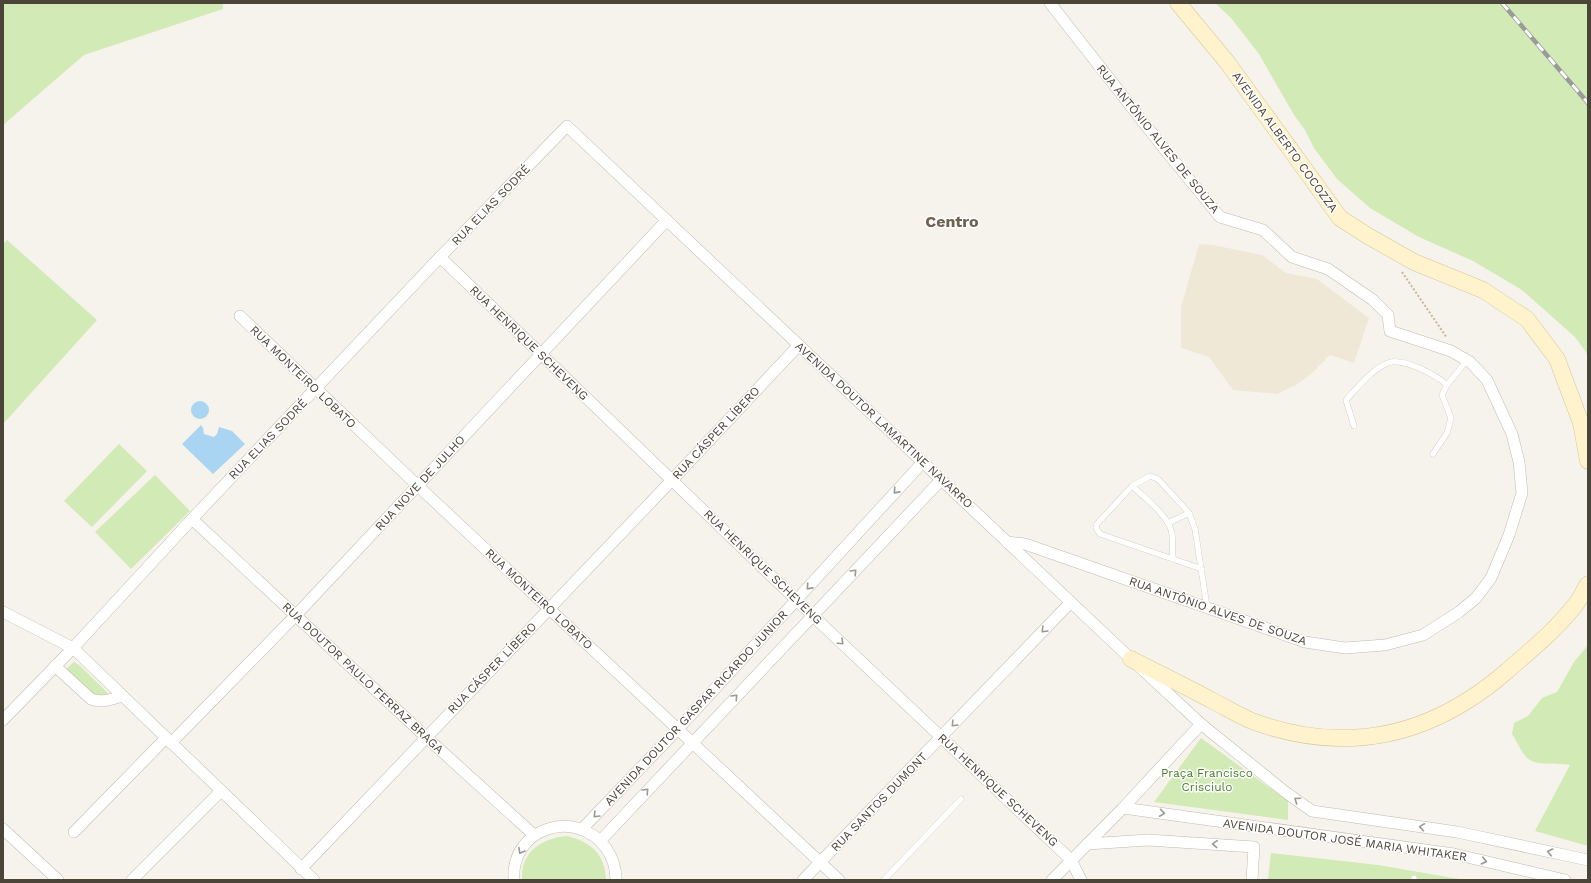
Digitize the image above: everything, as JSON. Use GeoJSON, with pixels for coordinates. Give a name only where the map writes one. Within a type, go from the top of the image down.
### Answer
{"type":"FeatureCollection","features":[{"type":"Feature","properties":{"kind":"street","name":"RUA ANTÔNIO ALVES DE SOUZA"},"geometry":{"type":"LineString","coordinates":[[1007,542],[1025,544],[1305,642],[1345,648],[1385,645],[1424,635],[1459,612],[1476,598],[1491,578],[1509,535],[1522,493],[1518,462],[1512,434],[1487,380],[1464,358],[1451,351],[1390,331],[1388,315],[1373,300],[1328,269],[1292,257],[1263,230],[1220,217],[1162,146],[1050,3]]}},
{"type":"Feature","properties":{"kind":"street","name":"AVENIDA ALBERTO COCOZZA"},"geometry":{"type":"LineString","coordinates":[[1178,3],[1227,62],[1340,218],[1414,262],[1482,290],[1527,320],[1557,359],[1581,423],[1588,460]]}},
{"type":"Feature","properties":{"kind":"street","name":"AVENIDA DOUTOR LAMARTINE NAVARRO"},"geometry":{"type":"LineString","coordinates":[[567,126],[1201,724]]}},
{"type":"Feature","properties":{"kind":"street","name":"RUA ELIAS SODRÉ"},"geometry":{"type":"LineString","coordinates":[[3,720],[73,648],[192,519],[440,257],[567,126]]}},
{"type":"Feature","properties":{"kind":"street","name":"RUA NOVE DE JULHO"},"geometry":{"type":"LineString","coordinates":[[74,832],[296,615],[667,220]]}},
{"type":"Feature","properties":{"kind":"street","name":"RUA HENRIQUE SCHEVENG"},"geometry":{"type":"LineString","coordinates":[[440,257],[796,600],[1071,860],[1081,880]]}},
{"type":"Feature","properties":{"kind":"street","name":"RUA MONTEIRO LOBATO"},"geometry":{"type":"LineString","coordinates":[[240,316],[418,486],[839,880]]}},
{"type":"Feature","properties":{"kind":"street","name":"RUA CÁSPER LÍBERO"},"geometry":{"type":"LineString","coordinates":[[301,869],[799,345]]}},
{"type":"Feature","properties":{"kind":"street","name":"AVENIDA DOUTOR GASPAR RICARDO JUNIOR"},"geometry":{"type":"LineString","coordinates":[[582,829],[678,730],[923,462]]}},
{"type":"Feature","properties":{"kind":"street","name":"AVENIDA DOUTOR GASPAR RICARDO JUNIOR"},"geometry":{"type":"LineString","coordinates":[[601,840],[941,480]]}},
{"type":"Feature","properties":{"kind":"street","name":"RUA DOUTOR PAULO FERRAZ BRAGA"},"geometry":{"type":"LineString","coordinates":[[192,519],[534,836]]}},
{"type":"Feature","properties":{"kind":"street"},"geometry":{"type":"LineString","coordinates":[[1131,659],[1251,720],[1266,725],[1288,732],[1331,739],[1374,737],[1421,725],[1458,708],[1494,682],[1550,634],[1576,604],[1588,584]]}},
{"type":"Feature","properties":{"kind":"street","name":"RUA SANTOS DUMONT"},"geometry":{"type":"LineString","coordinates":[[803,880],[1071,602]]}},
{"type":"Feature","properties":{"kind":"street"},"geometry":{"type":"LineString","coordinates":[[3,612],[73,648],[314,880]]}},
{"type":"Feature","properties":{"kind":"street"},"geometry":{"type":"LineString","coordinates":[[55,666],[92,699],[97,701],[122,696]]}},
{"type":"Feature","properties":{"kind":"street"},"geometry":{"type":"LineString","coordinates":[[1052,880],[1086,844],[1124,808],[1201,724]]}},
{"type":"Feature","properties":{"kind":"street","name":"AVENIDA DOUTOR JOSÉ MARIA WHITAKER"},"geometry":{"type":"LineString","coordinates":[[1201,724],[1284,791],[1312,811],[1457,832],[1588,860]]}},
{"type":"Feature","properties":{"kind":"street"},"geometry":{"type":"LineString","coordinates":[[132,880],[221,791]]}},
{"type":"Feature","properties":{"kind":"street","name":"AVENIDA DOUTOR JOSÉ MARIA WHITAKER"},"geometry":{"type":"LineString","coordinates":[[1124,808],[1454,854],[1565,880]]}},
{"type":"Feature","properties":{"kind":"street"},"geometry":{"type":"LineString","coordinates":[[514,880],[513,873],[517,858],[524,846],[534,836],[549,828],[566,826],[582,829],[601,840],[611,855],[616,872],[616,880]]}},
{"type":"Feature","properties":{"kind":"street"},"geometry":{"type":"LineString","coordinates":[[3,829],[58,880]]}},
{"type":"Feature","properties":{"kind":"street"},"geometry":{"type":"LineString","coordinates":[[1086,844],[1148,840],[1254,847],[1252,880]]}},
{"type":"Feature","properties":{"kind":"lane"},"geometry":{"type":"LineString","coordinates":[[1433,454],[1447,433],[1451,418],[1442,395],[1464,358]]}},
{"type":"Feature","properties":{"kind":"lane"},"geometry":{"type":"LineString","coordinates":[[1354,426],[1346,400],[1371,374],[1388,362],[1407,363],[1440,379],[1447,385]]}},
{"type":"Feature","properties":{"kind":"lane"},"geometry":{"type":"LineString","coordinates":[[1202,570],[1100,534],[1096,528],[1097,524],[1132,486],[1150,476],[1158,479],[1189,513],[1195,529],[1202,570],[1207,607]]}},
{"type":"Feature","properties":{"kind":"lane"},"geometry":{"type":"LineString","coordinates":[[1132,486],[1161,514],[1168,523],[1172,533],[1173,559]]}},
{"type":"Feature","properties":{"kind":"lane"},"geometry":{"type":"LineString","coordinates":[[1168,523],[1189,513]]}},
{"type":"Feature","properties":{"kind":"lane"},"geometry":{"type":"LineString","coordinates":[[884,880],[961,799]]}},
{"type":"Feature","properties":{"kind":"path"},"geometry":{"type":"LineString","coordinates":[[1402,272],[1464,358]]}},
{"type":"Feature","properties":{"kind":"shaded area"},"geometry":{"type":"Polygon","coordinates":[[[1199,244],[1213,245],[1262,255],[1286,273],[1317,279],[1369,318],[1354,363],[1330,355],[1311,374],[1296,385],[1277,394],[1233,390],[1209,357],[1181,348],[1181,307],[1199,244]]]}},
{"type":"Feature","properties":{"kind":"green space"},"geometry":{"type":"Polygon","coordinates":[[[3,3],[223,3],[223,9],[84,55],[3,125],[3,3]]]}},
{"type":"Feature","properties":{"kind":"green space"},"geometry":{"type":"Polygon","coordinates":[[[1215,3],[1588,3],[1588,355],[1575,337],[1522,290],[1473,261],[1419,237],[1370,208],[1337,179],[1314,148],[1305,130],[1294,115],[1259,54],[1231,18],[1215,3]]]}},
{"type":"Feature","properties":{"kind":"green space"},"geometry":{"type":"Polygon","coordinates":[[[7,240],[97,320],[3,424],[3,244],[7,240]]]}},
{"type":"Feature","properties":{"kind":"green space"},"geometry":{"type":"Polygon","coordinates":[[[119,444],[147,471],[92,527],[64,501],[119,444]]]}},
{"type":"Feature","properties":{"kind":"green space"},"geometry":{"type":"Polygon","coordinates":[[[155,475],[190,511],[131,569],[95,532],[155,475]]]}},
{"type":"Feature","properties":{"kind":"green space"},"geometry":{"type":"Polygon","coordinates":[[[1588,645],[1588,846],[1535,831],[1570,765],[1531,761],[1525,756],[1512,734],[1514,723],[1528,716],[1542,698],[1557,692],[1574,662],[1588,645]]]}},
{"type":"Feature","properties":{"kind":"green space"},"geometry":{"type":"Polygon","coordinates":[[[74,662],[110,695],[94,696],[65,670],[74,662]]]}},
{"type":"Feature","properties":{"kind":"green space","name":"Praça Francisco Crisciulo"},"geometry":{"type":"Polygon","coordinates":[[[1201,738],[1288,801],[1288,820],[1154,802],[1201,738]]]}},
{"type":"Feature","properties":{"kind":"green space"},"geometry":{"type":"Polygon","coordinates":[[[567,836],[583,842],[595,850],[603,863],[606,880],[522,880],[522,870],[525,862],[534,848],[549,840],[567,836]]]}},
{"type":"Feature","properties":{"kind":"green space"},"geometry":{"type":"Polygon","coordinates":[[[1271,853],[1378,865],[1465,880],[1268,880],[1271,853]]]}},
{"type":"Feature","properties":{"kind":"water"},"geometry":{"type":"Polygon","coordinates":[[[200,401],[206,404],[209,410],[206,416],[200,419],[194,416],[191,410],[194,404],[200,401]]]}},
{"type":"Feature","properties":{"kind":"water"},"geometry":{"type":"Polygon","coordinates":[[[201,425],[204,434],[214,437],[217,434],[219,427],[232,431],[245,444],[213,474],[182,444],[201,425]]]}},
{"type":"Feature","properties":{"kind":"railway"},"geometry":{"type":"LineString","coordinates":[[1502,3],[1588,103]]}},
{"type":"Feature","properties":{"kind":"district","name":"Centro"},"geometry":{"type":"Point","coordinates":[952,221]}}]}
